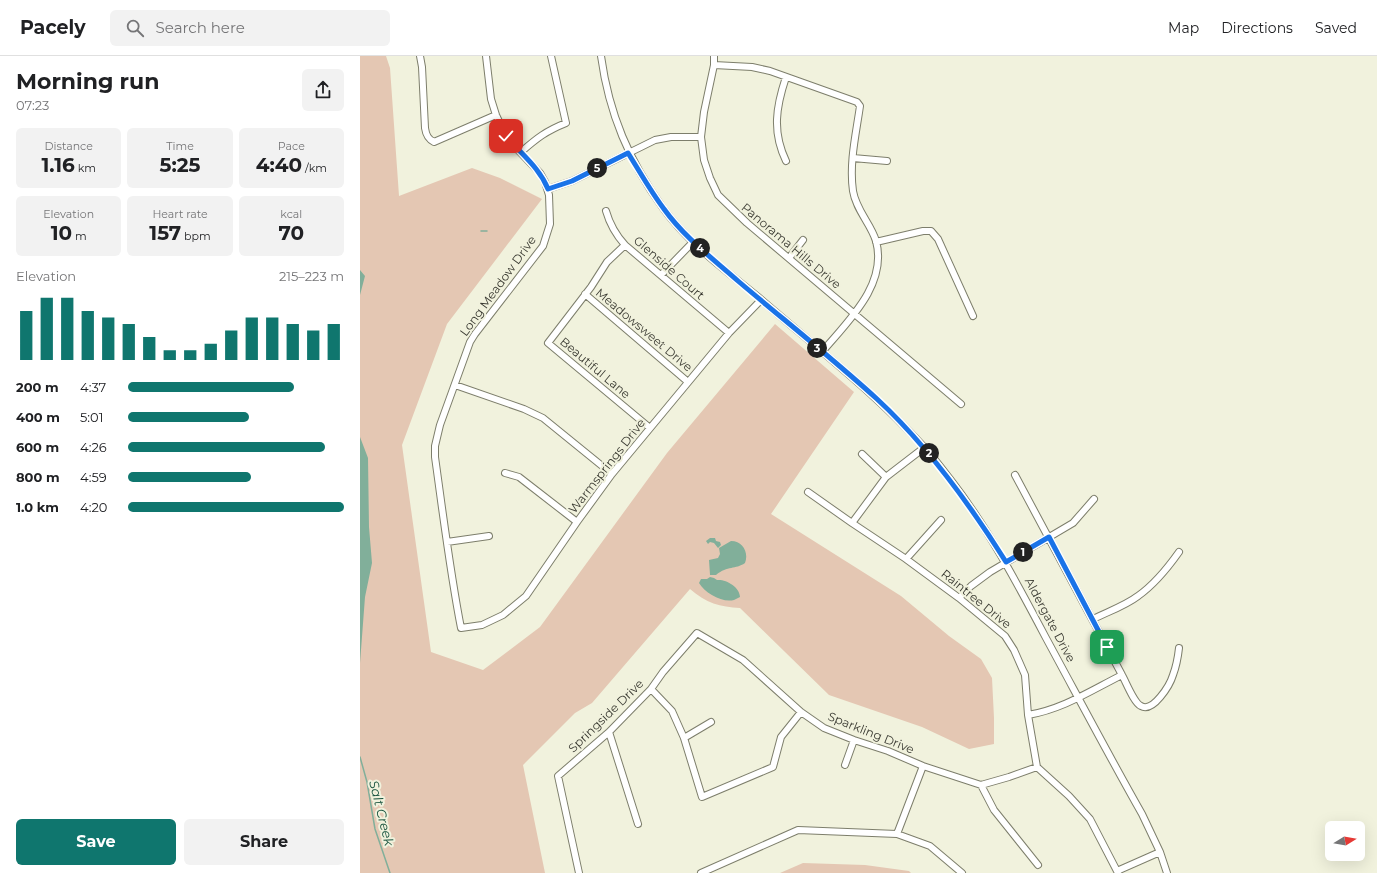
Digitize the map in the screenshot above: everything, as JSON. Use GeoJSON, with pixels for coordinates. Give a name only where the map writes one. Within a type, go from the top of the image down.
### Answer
{"type":"FeatureCollection","features":[{"type":"Feature","properties":{"kind":"street"},"geometry":{"type":"LineString","coordinates":[[420,56],[422,67],[425,128],[426,135],[430,140],[434,142],[496,115]]}},
{"type":"Feature","properties":{"kind":"street"},"geometry":{"type":"LineString","coordinates":[[486,56],[491,99],[496,115],[506,136],[540,173],[548,189],[572,181],[655,140],[671,137],[701,137]]}},
{"type":"Feature","properties":{"kind":"street"},"geometry":{"type":"LineString","coordinates":[[521,152],[538,137],[549,130],[566,123],[551,56]]}},
{"type":"Feature","properties":{"kind":"street","name":"Aldergate Drive"},"geometry":{"type":"LineString","coordinates":[[601,56],[611,106],[628,153],[664,210],[693,242],[877,398],[925,447],[980,522],[1006,562],[1142,814],[1160,852],[1167,873]]}},
{"type":"Feature","properties":{"kind":"street","name":"Panorama Hills Drive"},"geometry":{"type":"LineString","coordinates":[[714,56],[714,65],[704,112],[701,137],[704,160],[718,195],[747,223],[961,404]]}},
{"type":"Feature","properties":{"kind":"street"},"geometry":{"type":"LineString","coordinates":[[714,65],[752,67],[770,71],[857,102],[860,106],[852,177],[858,207],[876,242],[878,260],[874,280],[864,301],[822,352]]}},
{"type":"Feature","properties":{"kind":"street"},"geometry":{"type":"LineString","coordinates":[[786,77],[777,112],[779,143],[786,161]]}},
{"type":"Feature","properties":{"kind":"street"},"geometry":{"type":"LineString","coordinates":[[853,158],[887,161]]}},
{"type":"Feature","properties":{"kind":"street","name":"Long Meadow Drive"},"geometry":{"type":"LineString","coordinates":[[461,628],[447,542],[435,457],[435,446],[440,425],[470,342],[543,246],[550,224],[551,211],[548,189]]}},
{"type":"Feature","properties":{"kind":"street","name":"Glenside Court"},"geometry":{"type":"LineString","coordinates":[[606,211],[615,234],[625,245],[729,333]]}},
{"type":"Feature","properties":{"kind":"street"},"geometry":{"type":"LineString","coordinates":[[876,242],[923,231],[931,231],[938,239],[973,316]]}},
{"type":"Feature","properties":{"kind":"street"},"geometry":{"type":"LineString","coordinates":[[789,258],[804,240]]}},
{"type":"Feature","properties":{"kind":"street"},"geometry":{"type":"LineString","coordinates":[[661,275],[693,242]]}},
{"type":"Feature","properties":{"kind":"street","name":"Beautiful Lane"},"geometry":{"type":"LineString","coordinates":[[625,245],[607,262],[548,343],[650,428]]}},
{"type":"Feature","properties":{"kind":"street","name":"Meadowsweet Drive"},"geometry":{"type":"LineString","coordinates":[[585,294],[688,382]]}},
{"type":"Feature","properties":{"kind":"street","name":"Warmsprings Drive"},"geometry":{"type":"LineString","coordinates":[[461,628],[482,625],[503,615],[526,596],[612,474],[729,333],[760,300]]}},
{"type":"Feature","properties":{"kind":"street"},"geometry":{"type":"LineString","coordinates":[[455,385],[524,409],[544,418],[612,474]]}},
{"type":"Feature","properties":{"kind":"street"},"geometry":{"type":"LineString","coordinates":[[852,523],[886,477],[925,447]]}},
{"type":"Feature","properties":{"kind":"street"},"geometry":{"type":"LineString","coordinates":[[862,454],[886,477]]}},
{"type":"Feature","properties":{"kind":"street"},"geometry":{"type":"LineString","coordinates":[[505,473],[519,478],[577,522]]}},
{"type":"Feature","properties":{"kind":"street"},"geometry":{"type":"LineString","coordinates":[[1015,475],[1137,703],[1141,707],[1154,705],[1170,685],[1180,648]]}},
{"type":"Feature","properties":{"kind":"street","name":"Raintree Drive"},"geometry":{"type":"LineString","coordinates":[[808,492],[906,559],[959,598],[1005,636],[1014,650],[1025,674],[1028,715],[1037,767]]}},
{"type":"Feature","properties":{"kind":"street"},"geometry":{"type":"LineString","coordinates":[[959,598],[971,586],[1006,562],[1073,523],[1094,499]]}},
{"type":"Feature","properties":{"kind":"street"},"geometry":{"type":"LineString","coordinates":[[906,559],[941,520]]}},
{"type":"Feature","properties":{"kind":"street"},"geometry":{"type":"LineString","coordinates":[[447,542],[489,536]]}},
{"type":"Feature","properties":{"kind":"street"},"geometry":{"type":"LineString","coordinates":[[1093,619],[1137,597],[1153,584],[1168,568],[1178,552]]}},
{"type":"Feature","properties":{"kind":"street","name":"Springside Drive"},"geometry":{"type":"LineString","coordinates":[[579,873],[558,776],[609,732],[651,689],[663,672],[697,633]]}},
{"type":"Feature","properties":{"kind":"street","name":"Sparkling Drive"},"geometry":{"type":"LineString","coordinates":[[697,633],[744,660],[801,712],[824,728],[888,751],[923,766],[981,785]]}},
{"type":"Feature","properties":{"kind":"street"},"geometry":{"type":"LineString","coordinates":[[1028,715],[1052,710],[1066,705],[1122,675]]}},
{"type":"Feature","properties":{"kind":"street"},"geometry":{"type":"LineString","coordinates":[[651,689],[672,711],[684,738],[702,797],[773,767],[782,737],[801,712]]}},
{"type":"Feature","properties":{"kind":"street"},"geometry":{"type":"LineString","coordinates":[[684,738],[711,722]]}},
{"type":"Feature","properties":{"kind":"street"},"geometry":{"type":"LineString","coordinates":[[609,732],[638,824]]}},
{"type":"Feature","properties":{"kind":"street"},"geometry":{"type":"LineString","coordinates":[[845,764],[854,740]]}},
{"type":"Feature","properties":{"kind":"street"},"geometry":{"type":"LineString","coordinates":[[897,834],[923,766]]}},
{"type":"Feature","properties":{"kind":"street"},"geometry":{"type":"LineString","coordinates":[[1038,865],[994,810],[981,785],[1037,767],[1069,796],[1090,819],[1118,872],[1160,852]]}},
{"type":"Feature","properties":{"kind":"street"},"geometry":{"type":"LineString","coordinates":[[701,873],[798,830],[897,834],[930,846],[962,873]]}},
{"type":"Feature","properties":{"kind":"shaded area"},"geometry":{"type":"Polygon","coordinates":[[[360,56],[386,56],[390,68],[399,196],[472,168],[500,178],[542,199],[447,324],[402,445],[431,652],[483,670],[540,627],[667,453],[775,324],[854,392],[771,514],[901,596],[949,636],[981,659],[992,678],[994,744],[969,749],[922,727],[829,695],[740,608],[726,607],[708,601],[690,589],[592,703],[575,713],[523,765],[545,873],[360,873],[360,56]]]}},
{"type":"Feature","properties":{"kind":"shaded area"},"geometry":{"type":"Polygon","coordinates":[[[360,270],[365,276],[360,295],[360,270]]]}},
{"type":"Feature","properties":{"kind":"shaded area"},"geometry":{"type":"Polygon","coordinates":[[[360,437],[368,458],[369,527],[372,563],[365,597],[360,663],[360,437]]]}},
{"type":"Feature","properties":{"kind":"shaded area"},"geometry":{"type":"Polygon","coordinates":[[[710,538],[715,538],[721,545],[718,548],[714,543],[710,542],[708,544],[706,541],[710,538]]]}},
{"type":"Feature","properties":{"kind":"shaded area"},"geometry":{"type":"Polygon","coordinates":[[[731,541],[739,543],[744,548],[746,555],[745,563],[724,570],[716,575],[710,575],[709,560],[718,558],[720,554],[719,548],[731,541]]]}},
{"type":"Feature","properties":{"kind":"shaded area"},"geometry":{"type":"Polygon","coordinates":[[[710,577],[732,584],[738,590],[740,597],[729,601],[719,599],[710,594],[699,583],[701,579],[707,579],[710,577]]]}},
{"type":"Feature","properties":{"kind":"shaded area"},"geometry":{"type":"Polygon","coordinates":[[[803,863],[865,865],[909,871],[911,873],[780,873],[803,863]]]}},
{"type":"Feature","properties":{"kind":"waterway"},"geometry":{"type":"LineString","coordinates":[[481,231],[487,231]]}},
{"type":"Feature","properties":{"kind":"waterway","name":"Salt Creek"},"geometry":{"type":"LineString","coordinates":[[360,757],[367,782],[375,829],[390,873]]}},
{"type":"Feature","properties":{"kind":"route"},"geometry":{"type":"LineString","coordinates":[[506,136],[533,164],[540,173],[548,189],[572,181],[628,153],[664,210],[693,242],[877,398],[925,447],[952,482],[1006,562],[1049,537],[1107,647]]}}]}
